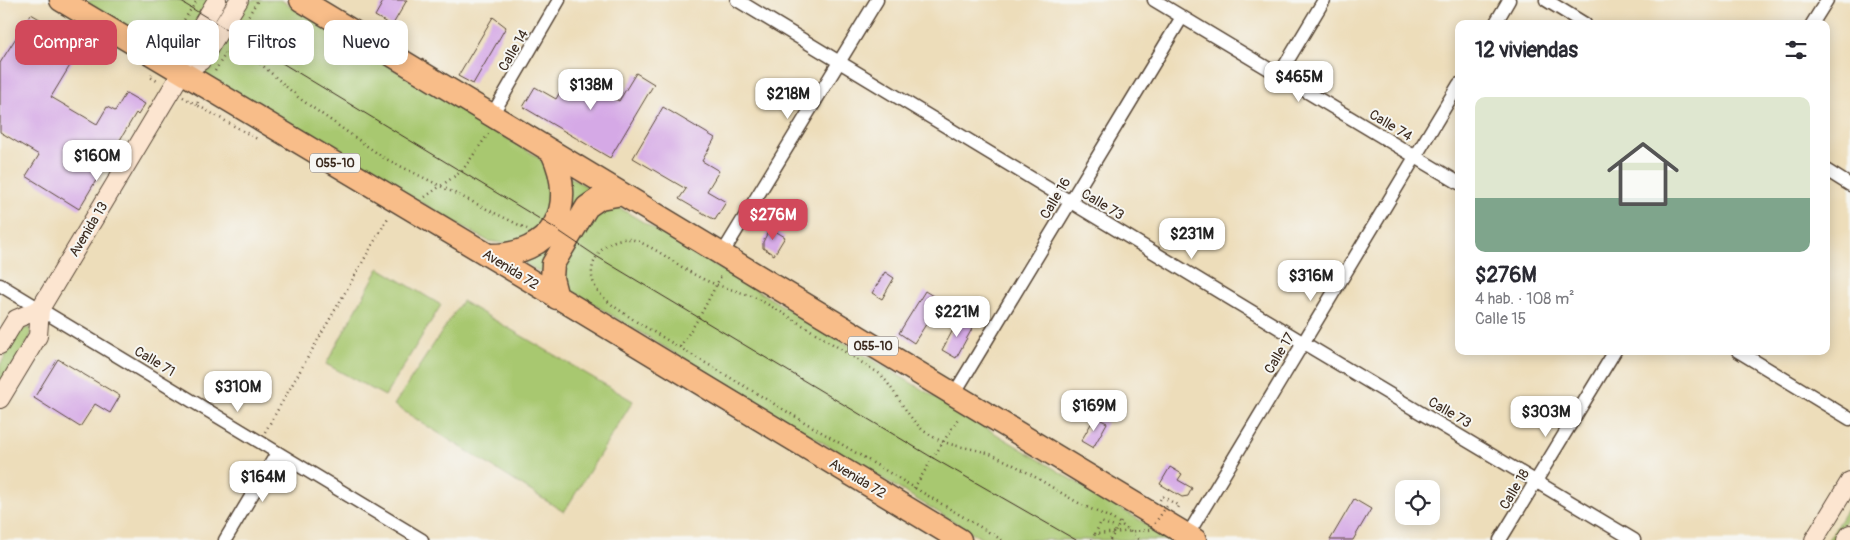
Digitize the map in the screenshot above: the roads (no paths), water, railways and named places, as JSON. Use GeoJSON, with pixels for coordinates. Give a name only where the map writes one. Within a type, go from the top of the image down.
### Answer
{"type":"FeatureCollection","features":[{"type":"Feature","properties":{"kind":"highway","name":"Avenida 72"},"geometry":{"type":"LineString","coordinates":[[61,0],[488,254],[557,298],[675,356],[909,497],[960,540]]}},
{"type":"Feature","properties":{"kind":"highway","name":"055-10"},"geometry":{"type":"LineString","coordinates":[[301,0],[1191,538]]}},
{"type":"Feature","properties":{"kind":"highway"},"geometry":{"type":"LineString","coordinates":[[488,254],[508,255],[528,249],[544,238],[553,227],[561,209],[564,190],[561,171],[552,152]]}},
{"type":"Feature","properties":{"kind":"highway"},"geometry":{"type":"LineString","coordinates":[[557,298],[552,278],[553,264],[587,207],[600,198],[622,194]]}},
{"type":"Feature","properties":{"kind":"main road","name":"Avenida 13"},"geometry":{"type":"LineString","coordinates":[[0,399],[38,336],[40,309],[182,72],[186,51],[216,0]]}},
{"type":"Feature","properties":{"kind":"main road","name":"Avenida 13"},"geometry":{"type":"LineString","coordinates":[[182,72],[201,61],[239,0]]}},
{"type":"Feature","properties":{"kind":"main road"},"geometry":{"type":"LineString","coordinates":[[0,345],[16,318],[40,309]]}},
{"type":"Feature","properties":{"kind":"main road"},"geometry":{"type":"LineString","coordinates":[[1814,540],[1850,480]]}},
{"type":"Feature","properties":{"kind":"main road"},"geometry":{"type":"LineString","coordinates":[[1846,540],[1850,534]]}},
{"type":"Feature","properties":{"kind":"street","name":"Calle 14"},"geometry":{"type":"LineString","coordinates":[[495,117],[559,0]]}},
{"type":"Feature","properties":{"kind":"street","name":"Calle 73"},"geometry":{"type":"LineString","coordinates":[[737,0],[1302,342],[1634,540]]}},
{"type":"Feature","properties":{"kind":"street"},"geometry":{"type":"LineString","coordinates":[[726,257],[876,0]]}},
{"type":"Feature","properties":{"kind":"street","name":"Calle 74"},"geometry":{"type":"LineString","coordinates":[[1154,0],[1455,181]]}},
{"type":"Feature","properties":{"kind":"street"},"geometry":{"type":"LineString","coordinates":[[1279,75],[1324,0]]}},
{"type":"Feature","properties":{"kind":"street"},"geometry":{"type":"LineString","coordinates":[[1497,20],[1509,0]]}},
{"type":"Feature","properties":{"kind":"street"},"geometry":{"type":"LineString","coordinates":[[1546,0],[1578,20]]}},
{"type":"Feature","properties":{"kind":"street"},"geometry":{"type":"LineString","coordinates":[[1814,20],[1827,0]]}},
{"type":"Feature","properties":{"kind":"street","name":"Calle 16"},"geometry":{"type":"LineString","coordinates":[[961,399],[1070,202],[1182,17]]}},
{"type":"Feature","properties":{"kind":"street","name":"Calle 17"},"geometry":{"type":"LineString","coordinates":[[1191,538],[1302,342],[1455,91]]}},
{"type":"Feature","properties":{"kind":"street"},"geometry":{"type":"LineString","coordinates":[[1830,172],[1850,185]]}},
{"type":"Feature","properties":{"kind":"street","name":"Calle 71"},"geometry":{"type":"LineString","coordinates":[[0,285],[422,540]]}},
{"type":"Feature","properties":{"kind":"street","name":"Calle 18"},"geometry":{"type":"LineString","coordinates":[[1500,540],[1613,355]]}},
{"type":"Feature","properties":{"kind":"street"},"geometry":{"type":"LineString","coordinates":[[1745,355],[1850,418]]}},
{"type":"Feature","properties":{"kind":"street"},"geometry":{"type":"LineString","coordinates":[[225,540],[277,453]]}},
{"type":"Feature","properties":{"kind":"tram line"},"geometry":{"type":"LineString","coordinates":[[178,0],[553,227],[596,256],[933,458],[1076,540]]}}]}
